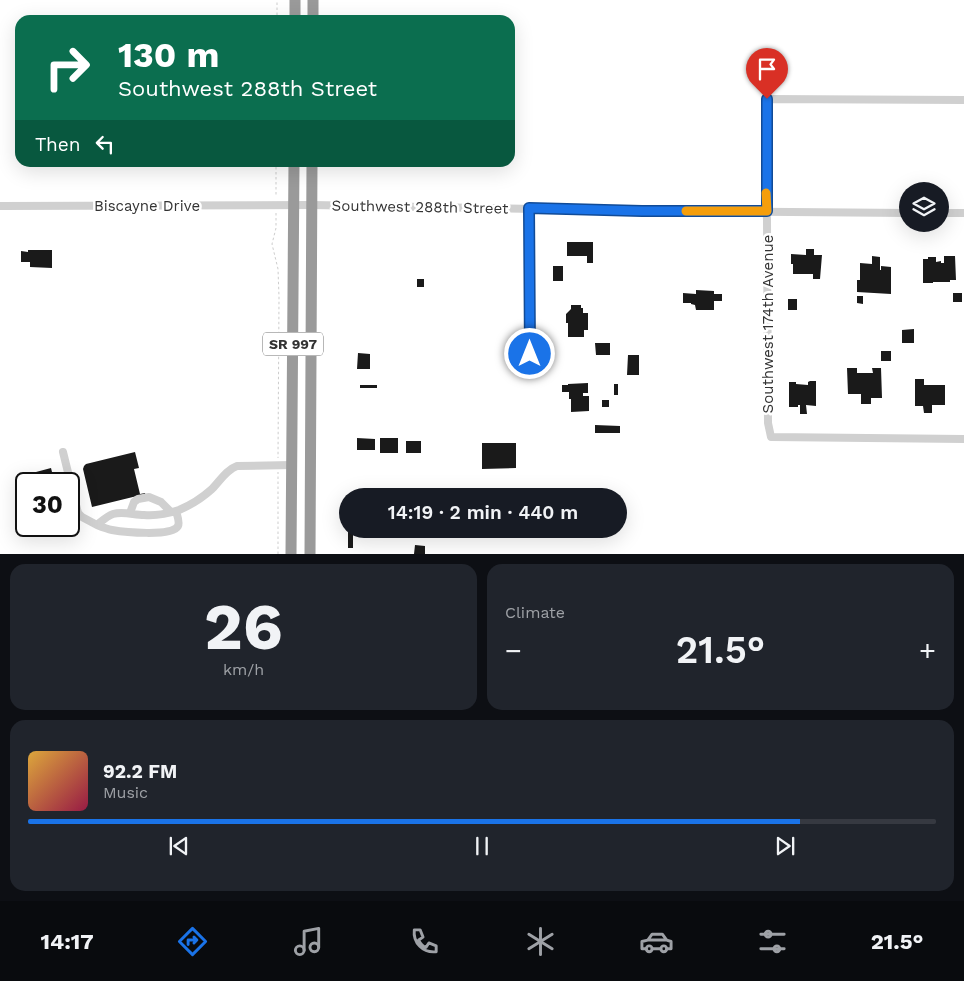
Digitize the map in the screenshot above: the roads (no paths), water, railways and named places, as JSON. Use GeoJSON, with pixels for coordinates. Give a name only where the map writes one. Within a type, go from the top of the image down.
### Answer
{"type":"FeatureCollection","features":[{"type":"Feature","properties":{"kind":"highway"},"geometry":{"type":"LineString","coordinates":[[295,0],[295,15]]}},
{"type":"Feature","properties":{"kind":"highway"},"geometry":{"type":"LineString","coordinates":[[313,15],[314,0]]}},
{"type":"Feature","properties":{"kind":"highway","name":"SR 997"},"geometry":{"type":"LineString","coordinates":[[291,554],[294,167]]}},
{"type":"Feature","properties":{"kind":"highway","name":"SR 997"},"geometry":{"type":"LineString","coordinates":[[310,554],[312,167]]}},
{"type":"Feature","properties":{"kind":"street","name":"Southwest 174th Avenue"},"geometry":{"type":"LineString","coordinates":[[964,100],[767,99],[768,423],[771,437],[964,440]]}},
{"type":"Feature","properties":{"kind":"street","name":"Biscayne Drive"},"geometry":{"type":"LineString","coordinates":[[0,206],[293,206]]}},
{"type":"Feature","properties":{"kind":"street","name":"Southwest 288th Street"},"geometry":{"type":"LineString","coordinates":[[293,206],[899,213]]}},
{"type":"Feature","properties":{"kind":"street"},"geometry":{"type":"LineString","coordinates":[[529,208],[530,354]]}},
{"type":"Feature","properties":{"kind":"street"},"geometry":{"type":"LineString","coordinates":[[949,213],[964,213]]}},
{"type":"Feature","properties":{"kind":"street"},"geometry":{"type":"LineString","coordinates":[[63,452],[77,510],[82,517],[110,530],[142,533],[171,531],[178,527],[179,523],[174,511],[161,502],[149,497],[138,499],[134,502],[130,513]]}},
{"type":"Feature","properties":{"kind":"street"},"geometry":{"type":"LineString","coordinates":[[97,525],[114,514],[130,513],[149,516],[174,511],[189,505],[204,496],[234,467],[292,465]]}}]}
